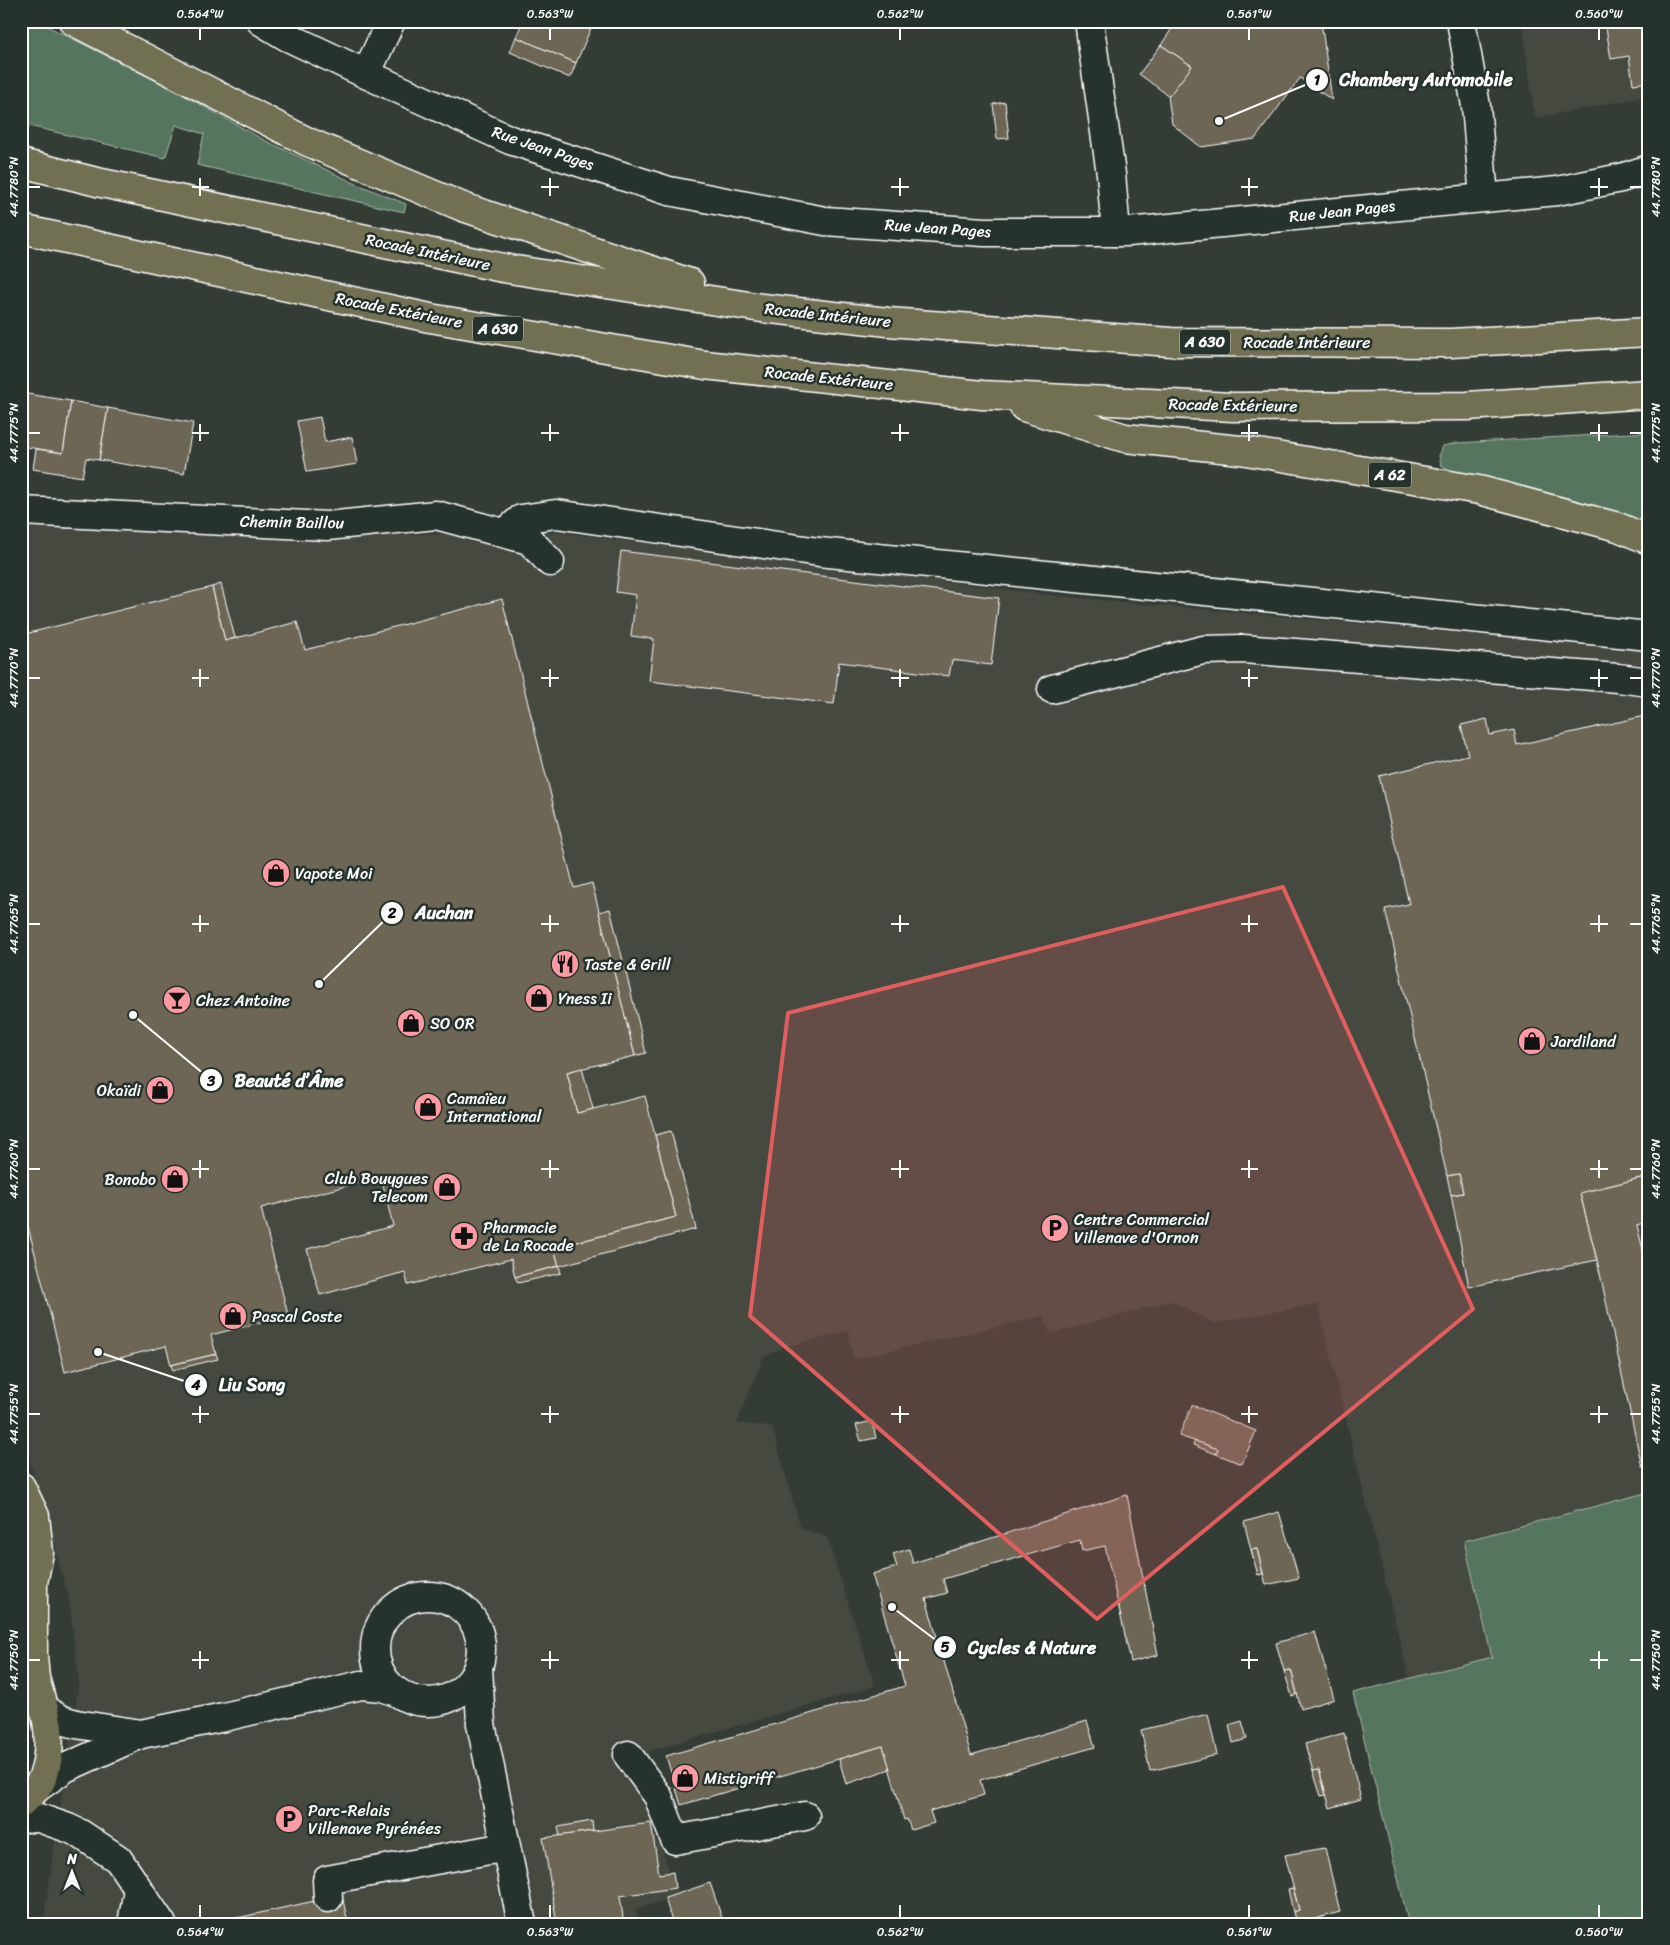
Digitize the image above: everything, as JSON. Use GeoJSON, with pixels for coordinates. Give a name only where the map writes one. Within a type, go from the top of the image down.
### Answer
{"type":"FeatureCollection","features":[{"type":"Feature","properties":{"kind":"main road"},"geometry":{"type":"LineString","coordinates":[[73,21],[308,142],[444,199],[762,308]]}},
{"type":"Feature","properties":{"kind":"main road","name":"Rocade Intérieure"},"geometry":{"type":"LineString","coordinates":[[21,163],[97,182],[502,268],[762,308],[888,322],[1171,342],[1451,343],[1649,332]]}},
{"type":"Feature","properties":{"kind":"main road","name":"Rocade Extérieure"},"geometry":{"type":"LineString","coordinates":[[21,229],[430,318],[705,365],[982,395],[1233,407],[1467,406],[1649,394]]}},
{"type":"Feature","properties":{"kind":"main road","name":"A 62"},"geometry":{"type":"LineString","coordinates":[[982,395],[1125,438],[1240,450],[1479,490],[1618,527],[1649,540]]}},
{"type":"Feature","properties":{"kind":"main road"},"geometry":{"type":"LineString","coordinates":[[21,1488],[35,1516],[38,1553],[27,1590],[35,1678],[43,1705],[49,1743],[46,1766],[30,1795]]}},
{"type":"Feature","properties":{"kind":"main road"},"geometry":{"type":"LineString","coordinates":[[21,1673],[43,1705]]}},
{"type":"Feature","properties":{"kind":"street","name":"Rue Jean Pages"},"geometry":{"type":"LineString","coordinates":[[261,21],[289,29],[366,74],[510,140],[669,191],[825,220],[984,232],[1116,232],[1558,191],[1622,178],[1649,169]]}},
{"type":"Feature","properties":{"kind":"street"},"geometry":{"type":"LineString","coordinates":[[366,74],[391,21]]}},
{"type":"Feature","properties":{"kind":"street"},"geometry":{"type":"LineString","coordinates":[[1089,21],[1111,174],[1116,232]]}},
{"type":"Feature","properties":{"kind":"street"},"geometry":{"type":"LineString","coordinates":[[1461,21],[1476,106],[1484,198]]}},
{"type":"Feature","properties":{"kind":"street","name":"Chemin Baillou"},"geometry":{"type":"LineString","coordinates":[[21,511],[327,526],[436,515],[529,540],[550,562]]}},
{"type":"Feature","properties":{"kind":"street"},"geometry":{"type":"LineString","coordinates":[[505,533],[521,519],[556,514],[819,552],[1649,636]]}},
{"type":"Feature","properties":{"kind":"street"},"geometry":{"type":"LineString","coordinates":[[1052,689],[1203,650],[1243,649],[1649,682]]}},
{"type":"Feature","properties":{"kind":"street"},"geometry":{"type":"LineString","coordinates":[[30,1795],[65,1768],[141,1734],[361,1685],[382,1687],[414,1700],[430,1702],[446,1699],[460,1692],[471,1681],[478,1667],[482,1652],[480,1636],[475,1623],[455,1603],[441,1597],[426,1596],[412,1598],[396,1606],[384,1619],[377,1635],[375,1652],[361,1685]]}},
{"type":"Feature","properties":{"kind":"street"},"geometry":{"type":"LineString","coordinates":[[375,1652],[378,1668],[387,1682],[399,1693]]}},
{"type":"Feature","properties":{"kind":"street"},"geometry":{"type":"LineString","coordinates":[[478,1667],[481,1724],[522,1924]]}},
{"type":"Feature","properties":{"kind":"street"},"geometry":{"type":"LineString","coordinates":[[446,1699],[465,1710],[481,1724]]}},
{"type":"Feature","properties":{"kind":"street"},"geometry":{"type":"LineString","coordinates":[[43,1705],[62,1720],[141,1734]]}},
{"type":"Feature","properties":{"kind":"street"},"geometry":{"type":"LineString","coordinates":[[628,1755],[658,1796],[675,1840],[805,1816]]}},
{"type":"Feature","properties":{"kind":"street"},"geometry":{"type":"LineString","coordinates":[[21,1818],[39,1818],[79,1833],[118,1859],[162,1924]]}},
{"type":"Feature","properties":{"kind":"street"},"geometry":{"type":"LineString","coordinates":[[328,1898],[327,1880],[489,1850],[506,1849]]}},
{"type":"Feature","properties":{"kind":"street"},"geometry":{"type":"LineString","coordinates":[[132,1924],[138,1889]]}},
{"type":"Feature","properties":{"kind":"street"},"geometry":{"type":"LineString","coordinates":[[138,1889],[145,1924]]}},
{"type":"Feature","properties":{"kind":"highlighted area"},"geometry":{"type":"Polygon","coordinates":[[[1283,887],[1473,1309],[1097,1619],[750,1316],[788,1013],[1283,887]]]}},
{"type":"Feature","properties":{"kind":"shaded area"},"geometry":{"type":"Polygon","coordinates":[[[1522,21],[1649,21],[1649,96],[1535,118],[1522,21]]]}},
{"type":"Feature","properties":{"kind":"shaded area"},"geometry":{"type":"Polygon","coordinates":[[[21,516],[293,536],[558,532],[1058,596],[1649,650],[1649,1492],[1464,1541],[1492,1657],[1409,1679],[1318,1304],[1214,1323],[1171,1301],[1050,1334],[1044,1316],[854,1359],[848,1331],[784,1347],[763,1358],[737,1423],[772,1427],[801,1528],[827,1537],[875,1686],[649,1751],[642,1798],[679,1896],[636,1909],[638,1924],[43,1924],[79,1682],[69,1598],[21,1430],[21,516]]]}},
{"type":"Feature","properties":{"kind":"green space"},"geometry":{"type":"Polygon","coordinates":[[[21,21],[37,21],[175,90],[262,139],[352,182],[406,204],[404,212],[197,165],[204,134],[176,125],[165,158],[21,124],[21,21]]]}},
{"type":"Feature","properties":{"kind":"green space"},"geometry":{"type":"Polygon","coordinates":[[[1649,432],[1649,527],[1541,492],[1452,471],[1441,465],[1439,456],[1443,446],[1457,443],[1649,432]]]}},
{"type":"Feature","properties":{"kind":"green space"},"geometry":{"type":"Polygon","coordinates":[[[1649,1492],[1649,1924],[1409,1924],[1353,1693],[1492,1657],[1464,1541],[1649,1492]]]}},
{"type":"Feature","properties":{"kind":"building"},"geometry":{"type":"Polygon","coordinates":[[[523,21],[594,21],[576,63],[516,37],[523,21]]]}},
{"type":"Feature","properties":{"kind":"building"},"geometry":{"type":"Polygon","coordinates":[[[1165,21],[1321,21],[1332,100],[1300,78],[1255,139],[1201,147],[1172,124],[1168,96],[1192,66],[1161,45],[1173,27],[1165,21]]]}},
{"type":"Feature","properties":{"kind":"building"},"geometry":{"type":"Polygon","coordinates":[[[1605,21],[1649,21],[1649,82],[1633,84],[1629,56],[1611,59],[1605,21]]]}},
{"type":"Feature","properties":{"kind":"building"},"geometry":{"type":"Polygon","coordinates":[[[516,37],[576,63],[570,78],[510,52],[516,37]]]}},
{"type":"Feature","properties":{"kind":"building"},"geometry":{"type":"Polygon","coordinates":[[[1161,45],[1192,66],[1169,96],[1139,74],[1161,45]]]}},
{"type":"Feature","properties":{"kind":"building"},"geometry":{"type":"Polygon","coordinates":[[[1005,102],[1009,138],[997,139],[993,104],[1005,102]]]}},
{"type":"Feature","properties":{"kind":"building"},"geometry":{"type":"Polygon","coordinates":[[[21,393],[71,401],[63,453],[21,446],[21,393]]]}},
{"type":"Feature","properties":{"kind":"building"},"geometry":{"type":"Polygon","coordinates":[[[71,401],[108,408],[99,460],[86,458],[82,477],[33,469],[36,449],[63,453],[71,401]]]}},
{"type":"Feature","properties":{"kind":"building"},"geometry":{"type":"Polygon","coordinates":[[[108,408],[193,423],[184,474],[99,460],[108,408]]]}},
{"type":"Feature","properties":{"kind":"building"},"geometry":{"type":"Polygon","coordinates":[[[320,417],[325,442],[352,437],[357,464],[307,472],[297,421],[320,417]]]}},
{"type":"Feature","properties":{"kind":"building"},"geometry":{"type":"Polygon","coordinates":[[[621,551],[999,598],[991,665],[952,660],[949,676],[839,662],[834,704],[649,681],[654,639],[631,636],[636,595],[616,592],[621,551]]]}},
{"type":"Feature","properties":{"kind":"building"},"geometry":{"type":"Polygon","coordinates":[[[221,584],[235,638],[225,641],[212,587],[221,584]]]}},
{"type":"Feature","properties":{"kind":"building"},"geometry":{"type":"Polygon","coordinates":[[[212,587],[225,641],[297,622],[305,650],[502,599],[574,888],[592,883],[635,1056],[567,1072],[577,1113],[645,1096],[676,1217],[554,1248],[559,1266],[515,1277],[511,1259],[408,1285],[405,1272],[320,1295],[307,1249],[393,1226],[381,1177],[261,1208],[288,1315],[211,1335],[216,1354],[171,1365],[166,1346],[65,1372],[21,1199],[21,691],[23,690],[21,685],[21,635],[212,587]]]}},
{"type":"Feature","properties":{"kind":"building","name":"Jardiland"},"geometry":{"type":"Polygon","coordinates":[[[1649,715],[1649,1176],[1580,1193],[1597,1260],[1469,1287],[1451,1195],[1463,1193],[1459,1174],[1447,1176],[1385,909],[1409,904],[1379,776],[1468,755],[1461,725],[1487,719],[1490,735],[1514,730],[1517,745],[1649,715]]]}},
{"type":"Feature","properties":{"kind":"building"},"geometry":{"type":"Polygon","coordinates":[[[610,909],[646,1053],[635,1056],[599,912],[610,909]]]}},
{"type":"Feature","properties":{"kind":"building"},"geometry":{"type":"Polygon","coordinates":[[[582,1068],[593,1109],[577,1113],[567,1072],[582,1068]]]}},
{"type":"Feature","properties":{"kind":"building"},"geometry":{"type":"Polygon","coordinates":[[[671,1131],[696,1229],[559,1266],[554,1248],[676,1217],[655,1135],[671,1131]]]}},
{"type":"Feature","properties":{"kind":"building"},"geometry":{"type":"Polygon","coordinates":[[[1459,1174],[1463,1193],[1451,1195],[1447,1176],[1459,1174]]]}},
{"type":"Feature","properties":{"kind":"building"},"geometry":{"type":"Polygon","coordinates":[[[1649,1176],[1649,1221],[1637,1225],[1649,1275],[1649,1465],[1642,1467],[1597,1260],[1580,1193],[1649,1176]]]}},
{"type":"Feature","properties":{"kind":"building"},"geometry":{"type":"Polygon","coordinates":[[[559,1266],[561,1273],[518,1283],[515,1277],[559,1266]]]}},
{"type":"Feature","properties":{"kind":"building"},"geometry":{"type":"Polygon","coordinates":[[[216,1354],[218,1359],[173,1370],[171,1365],[216,1354]]]}},
{"type":"Feature","properties":{"kind":"building"},"geometry":{"type":"Polygon","coordinates":[[[1192,1405],[1256,1431],[1242,1464],[1216,1454],[1218,1449],[1179,1436],[1192,1405]]]}},
{"type":"Feature","properties":{"kind":"building"},"geometry":{"type":"Polygon","coordinates":[[[872,1421],[876,1438],[861,1441],[856,1425],[872,1421]]]}},
{"type":"Feature","properties":{"kind":"building"},"geometry":{"type":"Polygon","coordinates":[[[1195,1441],[1218,1449],[1216,1454],[1193,1445],[1195,1441]]]}},
{"type":"Feature","properties":{"kind":"building"},"geometry":{"type":"Polygon","coordinates":[[[1127,1495],[1158,1655],[1131,1662],[1105,1546],[1082,1551],[1080,1540],[943,1579],[947,1593],[926,1599],[971,1755],[1087,1721],[1095,1747],[980,1780],[984,1795],[930,1811],[934,1823],[911,1830],[907,1819],[904,1820],[883,1746],[681,1805],[666,1756],[905,1686],[872,1574],[897,1567],[893,1554],[909,1549],[913,1563],[1127,1495]]]}},
{"type":"Feature","properties":{"kind":"building"},"geometry":{"type":"Polygon","coordinates":[[[1279,1512],[1299,1578],[1266,1585],[1257,1549],[1251,1550],[1244,1522],[1279,1512]]]}},
{"type":"Feature","properties":{"kind":"building"},"geometry":{"type":"Polygon","coordinates":[[[1257,1549],[1263,1574],[1258,1575],[1251,1550],[1257,1549]]]}},
{"type":"Feature","properties":{"kind":"building"},"geometry":{"type":"Polygon","coordinates":[[[1315,1632],[1334,1699],[1301,1709],[1291,1670],[1284,1671],[1276,1643],[1315,1632]]]}},
{"type":"Feature","properties":{"kind":"building"},"geometry":{"type":"Polygon","coordinates":[[[1291,1670],[1297,1694],[1292,1696],[1284,1671],[1291,1670]]]}},
{"type":"Feature","properties":{"kind":"building"},"geometry":{"type":"Polygon","coordinates":[[[1208,1714],[1217,1755],[1150,1771],[1141,1730],[1208,1714]]]}},
{"type":"Feature","properties":{"kind":"building"},"geometry":{"type":"Polygon","coordinates":[[[1242,1721],[1247,1739],[1233,1743],[1229,1725],[1242,1721]]]}},
{"type":"Feature","properties":{"kind":"building"},"geometry":{"type":"Polygon","coordinates":[[[1344,1733],[1361,1799],[1330,1808],[1319,1770],[1313,1771],[1305,1744],[1344,1733]]]}},
{"type":"Feature","properties":{"kind":"building"},"geometry":{"type":"Polygon","coordinates":[[[883,1746],[890,1769],[846,1784],[839,1759],[883,1746]]]}},
{"type":"Feature","properties":{"kind":"building"},"geometry":{"type":"Polygon","coordinates":[[[1319,1770],[1326,1795],[1321,1796],[1313,1771],[1319,1770]]]}},
{"type":"Feature","properties":{"kind":"building"},"geometry":{"type":"Polygon","coordinates":[[[592,1821],[593,1831],[560,1836],[558,1827],[592,1821]]]}},
{"type":"Feature","properties":{"kind":"building"},"geometry":{"type":"Polygon","coordinates":[[[651,1823],[659,1874],[673,1872],[675,1888],[620,1896],[624,1924],[557,1924],[543,1838],[651,1823]]]}},
{"type":"Feature","properties":{"kind":"building"},"geometry":{"type":"Polygon","coordinates":[[[1325,1848],[1340,1912],[1296,1924],[1293,1912],[1299,1910],[1285,1855],[1325,1848]]]}},
{"type":"Feature","properties":{"kind":"building"},"geometry":{"type":"Polygon","coordinates":[[[710,1883],[724,1924],[673,1924],[665,1898],[710,1883]]]}},
{"type":"Feature","properties":{"kind":"building"},"geometry":{"type":"Polygon","coordinates":[[[1293,1888],[1299,1910],[1293,1912],[1288,1889],[1293,1888]]]}},
{"type":"Feature","properties":{"kind":"building"},"geometry":{"type":"Polygon","coordinates":[[[342,1895],[348,1924],[210,1924],[328,1898],[342,1895]]]}},
{"type":"Feature","properties":{"kind":"place","name":"Chambery Automobile"},"geometry":{"type":"Point","coordinates":[1219,121]}},
{"type":"Feature","properties":{"kind":"place","name":"Vapote Moi"},"geometry":{"type":"Point","coordinates":[276,873]}},
{"type":"Feature","properties":{"kind":"place","name":"Taste & Grill"},"geometry":{"type":"Point","coordinates":[565,964]}},
{"type":"Feature","properties":{"kind":"place","name":"Auchan"},"geometry":{"type":"Point","coordinates":[319,984]}},
{"type":"Feature","properties":{"kind":"place","name":"Yness Ii"},"geometry":{"type":"Point","coordinates":[539,998]}},
{"type":"Feature","properties":{"kind":"place","name":"Chez Antoine"},"geometry":{"type":"Point","coordinates":[177,1000]}},
{"type":"Feature","properties":{"kind":"place","name":"Beauté d’Âme"},"geometry":{"type":"Point","coordinates":[133,1015]}},
{"type":"Feature","properties":{"kind":"place","name":"SO OR"},"geometry":{"type":"Point","coordinates":[411,1023]}},
{"type":"Feature","properties":{"kind":"place","name":"Jardiland"},"geometry":{"type":"Point","coordinates":[1532,1041]}},
{"type":"Feature","properties":{"kind":"place","name":"Okaïdi"},"geometry":{"type":"Point","coordinates":[160,1090]}},
{"type":"Feature","properties":{"kind":"place","name":"Camaïeu International"},"geometry":{"type":"Point","coordinates":[428,1107]}},
{"type":"Feature","properties":{"kind":"place","name":"Bonobo"},"geometry":{"type":"Point","coordinates":[175,1179]}},
{"type":"Feature","properties":{"kind":"place","name":"Club Bouygues Telecom"},"geometry":{"type":"Point","coordinates":[447,1187]}},
{"type":"Feature","properties":{"kind":"place","name":"Centre Commercial Villenave d'Ornon"},"geometry":{"type":"Point","coordinates":[1055,1228]}},
{"type":"Feature","properties":{"kind":"place","name":"Pharmacie de La Rocade"},"geometry":{"type":"Point","coordinates":[464,1236]}},
{"type":"Feature","properties":{"kind":"place","name":"Pascal Coste"},"geometry":{"type":"Point","coordinates":[233,1316]}},
{"type":"Feature","properties":{"kind":"place","name":"Liu Song"},"geometry":{"type":"Point","coordinates":[98,1352]}},
{"type":"Feature","properties":{"kind":"place","name":"Cycles & Nature"},"geometry":{"type":"Point","coordinates":[892,1607]}},
{"type":"Feature","properties":{"kind":"place","name":"Mistigriff"},"geometry":{"type":"Point","coordinates":[685,1778]}},
{"type":"Feature","properties":{"kind":"place","name":"Parc-Relais Villenave Pyrénées"},"geometry":{"type":"Point","coordinates":[289,1819]}}]}
